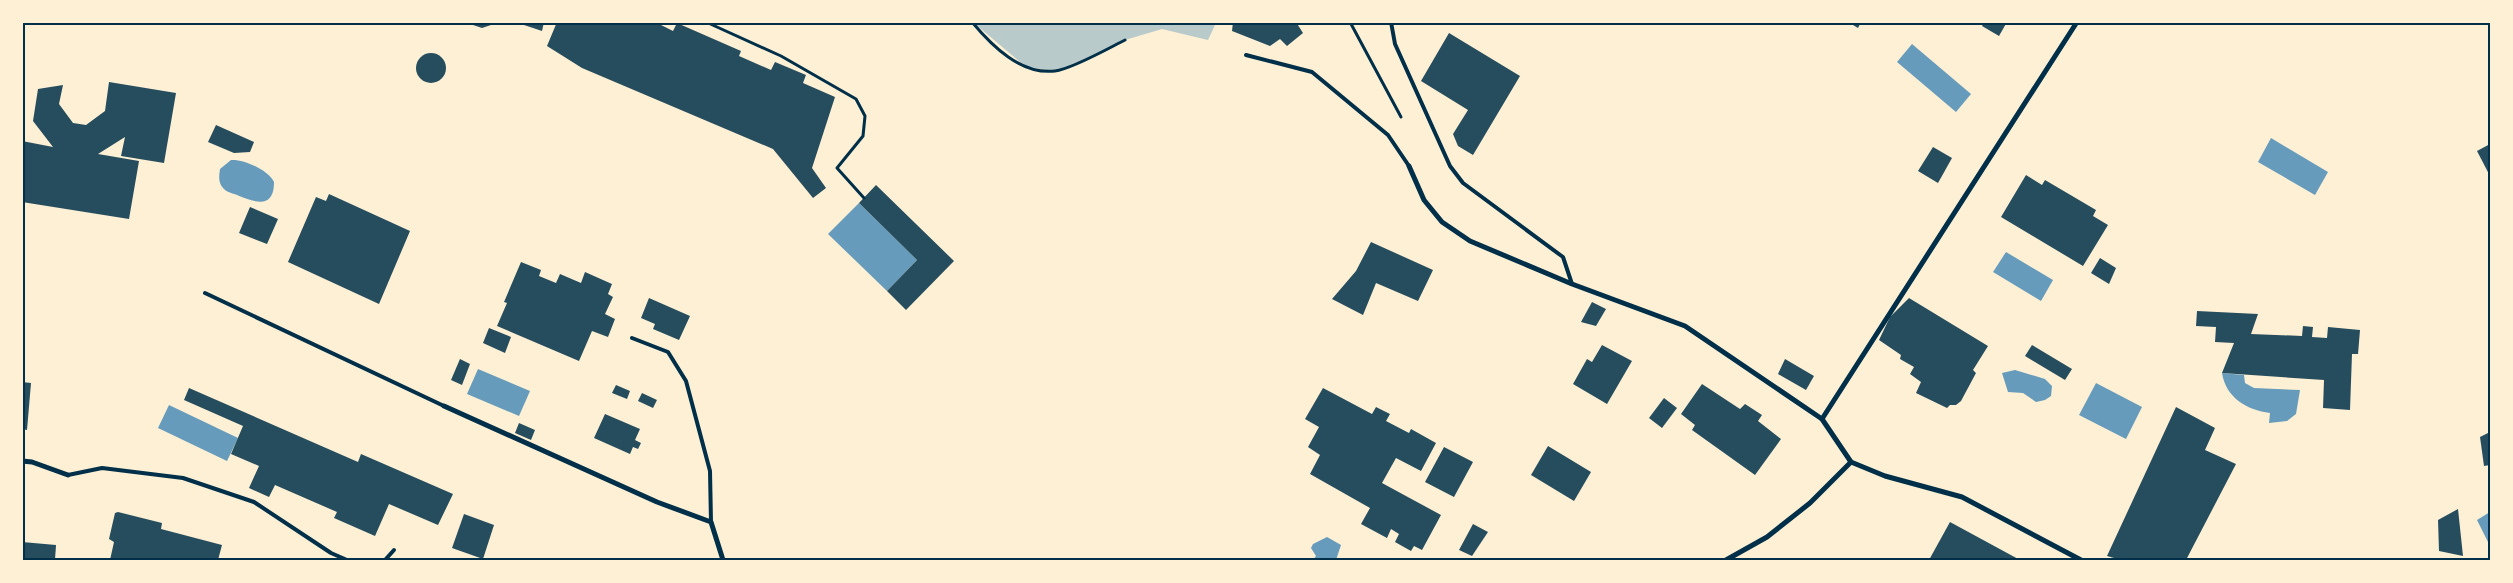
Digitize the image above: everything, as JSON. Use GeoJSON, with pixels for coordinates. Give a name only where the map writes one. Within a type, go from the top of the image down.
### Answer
{"type":"FeatureCollection","features":[{"type":"Feature","properties":{"kind":"street"},"geometry":{"type":"LineString","coordinates":[[1822,419],[2077,22]]}},
{"type":"Feature","properties":{"kind":"street"},"geometry":{"type":"LineString","coordinates":[[1408,166],[1424,200],[1442,222],[1470,241],[1572,284],[1685,326],[1822,419],[1851,462],[1885,476],[1962,497],[2080,560]]}},
{"type":"Feature","properties":{"kind":"street"},"geometry":{"type":"LineString","coordinates":[[444,406],[657,502],[711,522],[724,560]]}},
{"type":"Feature","properties":{"kind":"street"},"geometry":{"type":"LineString","coordinates":[[22,461],[32,462],[68,475]]}},
{"type":"Feature","properties":{"kind":"street"},"geometry":{"type":"LineString","coordinates":[[1726,560],[1767,537],[1810,502],[1851,462]]}},
{"type":"Feature","properties":{"kind":"lane"},"geometry":{"type":"LineString","coordinates":[[1392,22],[1394,44],[1450,166],[1463,183],[1563,257],[1572,284]]}},
{"type":"Feature","properties":{"kind":"lane"},"geometry":{"type":"LineString","coordinates":[[1246,55],[1312,72],[1388,135],[1408,166]]}},
{"type":"Feature","properties":{"kind":"lane"},"geometry":{"type":"LineString","coordinates":[[205,293],[444,406]]}},
{"type":"Feature","properties":{"kind":"lane"},"geometry":{"type":"LineString","coordinates":[[632,338],[668,352],[686,381],[710,471],[711,522]]}},
{"type":"Feature","properties":{"kind":"lane"},"geometry":{"type":"LineString","coordinates":[[68,475],[102,468],[183,478],[254,502],[332,553],[347,560]]}},
{"type":"Feature","properties":{"kind":"lane"},"geometry":{"type":"LineString","coordinates":[[385,560],[394,550]]}},
{"type":"Feature","properties":{"kind":"path"},"geometry":{"type":"LineString","coordinates":[[706,22],[781,56],[856,99],[865,116],[863,136],[837,168],[864,198]]}},
{"type":"Feature","properties":{"kind":"path"},"geometry":{"type":"LineString","coordinates":[[972,22],[992,46],[1026,67],[1055,71],[1094,56],[1126,40]]}},
{"type":"Feature","properties":{"kind":"path"},"geometry":{"type":"LineString","coordinates":[[1350,22],[1403,121]]}},
{"type":"Feature","properties":{"kind":"shaded area"},"geometry":{"type":"Polygon","coordinates":[[[974,23],[1216,23],[1208,40],[1162,29],[1125,40],[1094,56],[1055,71],[1026,67],[974,23]]]}},
{"type":"Feature","properties":{"kind":"water"},"geometry":{"type":"Polygon","coordinates":[[[1912,44],[1971,94],[1956,112],[1897,62],[1912,44]]]}},
{"type":"Feature","properties":{"kind":"water"},"geometry":{"type":"Polygon","coordinates":[[[2271,138],[2328,172],[2315,195],[2258,162],[2271,138]]]}},
{"type":"Feature","properties":{"kind":"water"},"geometry":{"type":"Polygon","coordinates":[[[231,160],[249,163],[267,173],[274,182],[271,197],[262,202],[256,201],[243,198],[224,189],[221,186],[219,177],[220,169],[231,160]]]}},
{"type":"Feature","properties":{"kind":"water"},"geometry":{"type":"Polygon","coordinates":[[[859,203],[917,260],[887,291],[828,234],[859,203]]]}},
{"type":"Feature","properties":{"kind":"water"},"geometry":{"type":"Polygon","coordinates":[[[2006,252],[2053,280],[2041,301],[1993,272],[2006,252]]]}},
{"type":"Feature","properties":{"kind":"water"},"geometry":{"type":"Polygon","coordinates":[[[478,369],[530,391],[519,416],[467,394],[478,369]]]}},
{"type":"Feature","properties":{"kind":"water"},"geometry":{"type":"Polygon","coordinates":[[[2015,370],[2045,379],[2052,386],[2051,396],[2036,402],[2023,393],[2008,392],[2002,373],[2015,370]]]}},
{"type":"Feature","properties":{"kind":"water"},"geometry":{"type":"Polygon","coordinates":[[[2222,373],[2244,375],[2245,383],[2254,388],[2300,390],[2296,414],[2287,421],[2269,423],[2270,413],[2246,406],[2233,396],[2224,382],[2222,373]]]}},
{"type":"Feature","properties":{"kind":"water"},"geometry":{"type":"Polygon","coordinates":[[[2096,383],[2142,407],[2126,439],[2079,415],[2096,383]]]}},
{"type":"Feature","properties":{"kind":"water"},"geometry":{"type":"Polygon","coordinates":[[[169,405],[238,438],[227,461],[158,428],[169,405]]]}},
{"type":"Feature","properties":{"kind":"water"},"geometry":{"type":"Polygon","coordinates":[[[2490,512],[2490,546],[2477,520],[2490,512]]]}},
{"type":"Feature","properties":{"kind":"water"},"geometry":{"type":"Polygon","coordinates":[[[1327,537],[1341,545],[1336,560],[1313,560],[1316,556],[1311,548],[1313,544],[1327,537]]]}},
{"type":"Feature","properties":{"kind":"building"},"geometry":{"type":"Polygon","coordinates":[[[464,22],[497,22],[497,23],[482,28],[464,22]]]}},
{"type":"Feature","properties":{"kind":"building"},"geometry":{"type":"Polygon","coordinates":[[[515,22],[544,22],[542,31],[515,22]]]}},
{"type":"Feature","properties":{"kind":"building"},"geometry":{"type":"Polygon","coordinates":[[[557,22],[655,22],[673,31],[677,23],[741,51],[739,56],[771,70],[775,62],[806,75],[803,83],[835,97],[812,168],[826,188],[813,198],[773,149],[582,68],[547,46],[557,22]]]}},
{"type":"Feature","properties":{"kind":"building"},"geometry":{"type":"Polygon","coordinates":[[[1233,22],[1296,22],[1303,33],[1287,46],[1280,39],[1270,46],[1232,31],[1233,22]]]}},
{"type":"Feature","properties":{"kind":"building"},"geometry":{"type":"Polygon","coordinates":[[[1848,22],[1861,22],[1858,28],[1848,22]]]}},
{"type":"Feature","properties":{"kind":"building"},"geometry":{"type":"Polygon","coordinates":[[[1984,22],[2007,22],[1999,36],[1982,26],[1984,22]]]}},
{"type":"Feature","properties":{"kind":"building"},"geometry":{"type":"Polygon","coordinates":[[[1449,33],[1520,76],[1473,155],[1458,146],[1453,134],[1468,110],[1421,81],[1449,33]]]}},
{"type":"Feature","properties":{"kind":"building"},"geometry":{"type":"Polygon","coordinates":[[[431,53],[442,57],[446,68],[442,79],[431,83],[420,79],[416,68],[420,57],[431,53]]]}},
{"type":"Feature","properties":{"kind":"building"},"geometry":{"type":"Polygon","coordinates":[[[109,82],[176,93],[164,163],[121,156],[125,137],[98,154],[139,161],[129,219],[22,202],[22,141],[53,147],[33,121],[38,89],[63,85],[59,104],[73,123],[86,125],[105,111],[109,82]]]}},
{"type":"Feature","properties":{"kind":"building"},"geometry":{"type":"Polygon","coordinates":[[[216,125],[254,142],[250,152],[234,153],[208,142],[216,125]]]}},
{"type":"Feature","properties":{"kind":"building"},"geometry":{"type":"Polygon","coordinates":[[[2490,144],[2490,176],[2477,151],[2490,144]]]}},
{"type":"Feature","properties":{"kind":"building"},"geometry":{"type":"Polygon","coordinates":[[[1933,147],[1952,158],[1938,183],[1918,171],[1933,147]]]}},
{"type":"Feature","properties":{"kind":"building"},"geometry":{"type":"Polygon","coordinates":[[[2026,175],[2042,185],[2045,180],[2096,210],[2093,216],[2108,225],[2083,266],[2001,217],[2026,175]]]}},
{"type":"Feature","properties":{"kind":"building"},"geometry":{"type":"Polygon","coordinates":[[[876,185],[954,261],[906,310],[887,291],[917,260],[859,203],[876,185]]]}},
{"type":"Feature","properties":{"kind":"building"},"geometry":{"type":"Polygon","coordinates":[[[329,194],[410,231],[379,304],[288,262],[316,197],[326,201],[329,194]]]}},
{"type":"Feature","properties":{"kind":"building"},"geometry":{"type":"Polygon","coordinates":[[[250,207],[278,219],[267,244],[239,233],[250,207]]]}},
{"type":"Feature","properties":{"kind":"building"},"geometry":{"type":"Polygon","coordinates":[[[1371,242],[1433,270],[1418,301],[1376,283],[1363,315],[1332,299],[1356,271],[1371,242]]]}},
{"type":"Feature","properties":{"kind":"building"},"geometry":{"type":"Polygon","coordinates":[[[2100,258],[2116,268],[2109,284],[2091,273],[2100,258]]]}},
{"type":"Feature","properties":{"kind":"building"},"geometry":{"type":"Polygon","coordinates":[[[521,262],[541,270],[539,276],[556,283],[560,274],[581,283],[585,272],[612,284],[608,294],[613,297],[605,314],[615,319],[608,337],[592,331],[579,361],[497,326],[507,303],[504,302],[521,262]]]}},
{"type":"Feature","properties":{"kind":"building"},"geometry":{"type":"Polygon","coordinates":[[[649,298],[690,316],[679,340],[653,329],[655,324],[641,318],[649,298]]]}},
{"type":"Feature","properties":{"kind":"building"},"geometry":{"type":"Polygon","coordinates":[[[1909,298],[1988,346],[1973,370],[1976,373],[1961,401],[1956,405],[1950,405],[1947,408],[1916,393],[1921,382],[1910,374],[1914,367],[1900,359],[1901,355],[1879,340],[1890,317],[1909,298]]]}},
{"type":"Feature","properties":{"kind":"building"},"geometry":{"type":"Polygon","coordinates":[[[1592,302],[1606,309],[1596,326],[1581,322],[1592,302]]]}},
{"type":"Feature","properties":{"kind":"building"},"geometry":{"type":"Polygon","coordinates":[[[2197,311],[2258,314],[2251,334],[2302,336],[2303,326],[2313,327],[2312,337],[2327,338],[2328,327],[2360,330],[2358,354],[2352,354],[2350,410],[2323,408],[2324,380],[2222,373],[2234,343],[2215,342],[2216,327],[2196,326],[2197,311]]]}},
{"type":"Feature","properties":{"kind":"building"},"geometry":{"type":"Polygon","coordinates":[[[489,328],[511,337],[505,353],[483,343],[489,328]]]}},
{"type":"Feature","properties":{"kind":"building"},"geometry":{"type":"Polygon","coordinates":[[[1602,345],[1632,361],[1607,404],[1573,384],[1587,359],[1592,362],[1602,345]]]}},
{"type":"Feature","properties":{"kind":"building"},"geometry":{"type":"Polygon","coordinates":[[[2032,345],[2072,369],[2065,380],[2025,356],[2032,345]]]}},
{"type":"Feature","properties":{"kind":"building"},"geometry":{"type":"Polygon","coordinates":[[[460,359],[470,364],[462,385],[451,380],[460,359]]]}},
{"type":"Feature","properties":{"kind":"building"},"geometry":{"type":"Polygon","coordinates":[[[1785,359],[1814,376],[1806,390],[1778,374],[1785,359]]]}},
{"type":"Feature","properties":{"kind":"building"},"geometry":{"type":"Polygon","coordinates":[[[22,382],[31,383],[27,430],[22,429],[22,382]]]}},
{"type":"Feature","properties":{"kind":"building"},"geometry":{"type":"Polygon","coordinates":[[[1702,384],[1740,409],[1745,404],[1762,415],[1758,421],[1781,439],[1755,475],[1692,430],[1695,425],[1681,414],[1702,384]]]}},
{"type":"Feature","properties":{"kind":"building"},"geometry":{"type":"Polygon","coordinates":[[[616,385],[630,391],[627,399],[612,393],[616,385]]]}},
{"type":"Feature","properties":{"kind":"building"},"geometry":{"type":"Polygon","coordinates":[[[189,388],[358,462],[361,454],[453,494],[438,525],[389,504],[375,536],[334,518],[337,512],[275,485],[269,497],[249,488],[259,466],[231,454],[243,426],[184,400],[189,388]]]}},
{"type":"Feature","properties":{"kind":"building"},"geometry":{"type":"Polygon","coordinates":[[[1323,388],[1372,414],[1376,407],[1390,414],[1386,421],[1409,433],[1411,429],[1436,443],[1421,471],[1396,458],[1382,483],[1441,515],[1422,550],[1414,546],[1411,551],[1395,542],[1399,534],[1391,529],[1387,538],[1361,524],[1370,508],[1310,474],[1320,455],[1308,447],[1319,427],[1305,419],[1323,388]]]}},
{"type":"Feature","properties":{"kind":"building"},"geometry":{"type":"Polygon","coordinates":[[[642,393],[657,400],[653,408],[638,401],[642,393]]]}},
{"type":"Feature","properties":{"kind":"building"},"geometry":{"type":"Polygon","coordinates":[[[1664,398],[1677,408],[1662,428],[1649,418],[1664,398]]]}},
{"type":"Feature","properties":{"kind":"building"},"geometry":{"type":"Polygon","coordinates":[[[2176,407],[2215,428],[2205,450],[2236,464],[2186,560],[2121,560],[2107,556],[2176,407]]]}},
{"type":"Feature","properties":{"kind":"building"},"geometry":{"type":"Polygon","coordinates":[[[605,414],[640,429],[635,440],[641,443],[638,449],[633,447],[630,454],[594,438],[605,414]]]}},
{"type":"Feature","properties":{"kind":"building"},"geometry":{"type":"Polygon","coordinates":[[[519,423],[535,430],[531,440],[515,433],[519,423]]]}},
{"type":"Feature","properties":{"kind":"building"},"geometry":{"type":"Polygon","coordinates":[[[2490,432],[2490,465],[2484,466],[2480,437],[2490,432]]]}},
{"type":"Feature","properties":{"kind":"building"},"geometry":{"type":"Polygon","coordinates":[[[1548,446],[1591,472],[1574,501],[1531,475],[1548,446]]]}},
{"type":"Feature","properties":{"kind":"building"},"geometry":{"type":"Polygon","coordinates":[[[1444,447],[1473,462],[1454,497],[1425,482],[1444,447]]]}},
{"type":"Feature","properties":{"kind":"building"},"geometry":{"type":"Polygon","coordinates":[[[2458,509],[2463,556],[2439,551],[2438,520],[2458,509]]]}},
{"type":"Feature","properties":{"kind":"building"},"geometry":{"type":"Polygon","coordinates":[[[118,512],[162,523],[161,529],[222,545],[218,560],[110,560],[114,542],[109,539],[115,513],[118,512]]]}},
{"type":"Feature","properties":{"kind":"building"},"geometry":{"type":"Polygon","coordinates":[[[464,514],[494,525],[483,559],[452,548],[464,514]]]}},
{"type":"Feature","properties":{"kind":"building"},"geometry":{"type":"Polygon","coordinates":[[[1950,522],[2020,560],[1929,560],[1950,522]]]}},
{"type":"Feature","properties":{"kind":"building"},"geometry":{"type":"Polygon","coordinates":[[[1473,524],[1488,532],[1472,556],[1459,550],[1473,524]]]}},
{"type":"Feature","properties":{"kind":"building"},"geometry":{"type":"Polygon","coordinates":[[[22,542],[56,545],[55,560],[22,560],[22,542]]]}}]}
